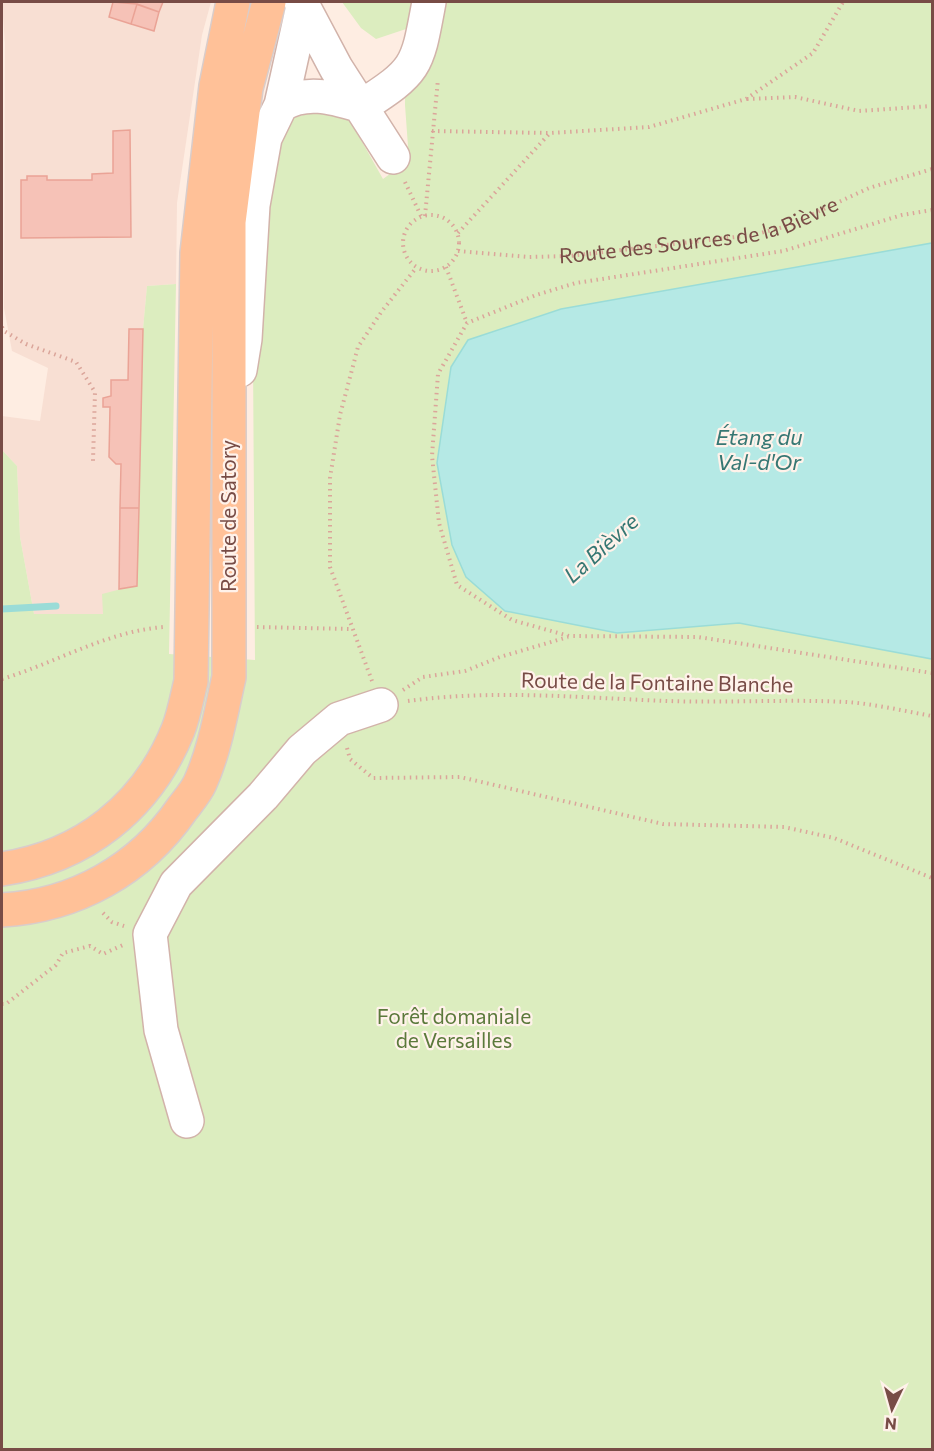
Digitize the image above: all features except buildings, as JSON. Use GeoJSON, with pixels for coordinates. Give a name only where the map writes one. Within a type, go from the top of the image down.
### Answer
{"type":"FeatureCollection","features":[{"type":"Feature","properties":{"kind":"main road","name":"Route de Satory"},"geometry":{"type":"LineString","coordinates":[[2,869],[29,865],[76,847],[116,818],[141,794],[161,765],[179,728],[191,681],[197,253],[216,86],[232,2]]}},
{"type":"Feature","properties":{"kind":"main road","name":"Route de Satory"},"geometry":{"type":"LineString","coordinates":[[2,910],[22,909],[82,893],[117,874],[148,851],[174,821],[199,784],[215,739],[229,677],[229,222],[246,88],[269,2]]}},
{"type":"Feature","properties":{"kind":"street"},"geometry":{"type":"LineString","coordinates":[[281,105],[291,99],[307,95],[338,99],[362,106],[395,84],[412,67],[418,53],[429,2]]}},
{"type":"Feature","properties":{"kind":"street"},"geometry":{"type":"LineString","coordinates":[[229,443],[244,339],[253,205],[265,138],[281,105],[302,4]]}},
{"type":"Feature","properties":{"kind":"street"},"geometry":{"type":"LineString","coordinates":[[302,4],[336,68],[393,157]]}},
{"type":"Feature","properties":{"kind":"street"},"geometry":{"type":"LineString","coordinates":[[187,1121],[161,1029],[150,934],[176,884],[263,796],[302,750],[339,719],[381,705]]}},
{"type":"Feature","properties":{"kind":"path"},"geometry":{"type":"LineString","coordinates":[[746,99],[813,53],[843,2]]}},
{"type":"Feature","properties":{"kind":"path"},"geometry":{"type":"LineString","coordinates":[[423,216],[440,71]]}},
{"type":"Feature","properties":{"kind":"path"},"geometry":{"type":"LineString","coordinates":[[432,131],[550,133],[649,127],[746,99],[795,97],[859,111],[933,106]]}},
{"type":"Feature","properties":{"kind":"path"},"geometry":{"type":"LineString","coordinates":[[458,233],[550,133]]}},
{"type":"Feature","properties":{"kind":"path"},"geometry":{"type":"LineString","coordinates":[[393,157],[423,216]]}},
{"type":"Feature","properties":{"kind":"path","name":"Route des Sources de la Bièvre"},"geometry":{"type":"LineString","coordinates":[[458,251],[568,256],[753,235],[787,226],[869,188],[933,169]]}},
{"type":"Feature","properties":{"kind":"path"},"geometry":{"type":"LineString","coordinates":[[933,210],[902,215],[783,251],[576,283],[536,295],[467,323],[438,374],[432,456],[439,524],[457,585],[512,620],[569,636],[698,637],[933,674]]}},
{"type":"Feature","properties":{"kind":"path"},"geometry":{"type":"LineString","coordinates":[[423,216],[441,217],[454,226],[458,233],[458,251],[446,267],[431,272],[416,268],[404,254],[403,236],[407,228],[423,216]]}},
{"type":"Feature","properties":{"kind":"path"},"geometry":{"type":"LineString","coordinates":[[446,267],[467,323]]}},
{"type":"Feature","properties":{"kind":"path"},"geometry":{"type":"LineString","coordinates":[[416,268],[382,310],[358,347],[340,415],[330,478],[330,567],[381,705],[423,677],[465,671],[500,657],[569,636]]}},
{"type":"Feature","properties":{"kind":"path"},"geometry":{"type":"LineString","coordinates":[[2,327],[4,331],[26,344],[76,362],[95,392],[93,461]]}},
{"type":"Feature","properties":{"kind":"path"},"geometry":{"type":"LineString","coordinates":[[2,679],[38,668],[134,629],[167,627]]}},
{"type":"Feature","properties":{"kind":"path"},"geometry":{"type":"LineString","coordinates":[[252,627],[352,629]]}},
{"type":"Feature","properties":{"kind":"path","name":"Route de la Fontaine Blanche"},"geometry":{"type":"LineString","coordinates":[[381,705],[446,696],[479,695],[678,701],[763,700],[849,702],[933,716]]}},
{"type":"Feature","properties":{"kind":"path"},"geometry":{"type":"LineString","coordinates":[[339,719],[350,759],[373,778],[460,777],[663,824],[784,827],[834,838],[933,878]]}},
{"type":"Feature","properties":{"kind":"path"},"geometry":{"type":"LineString","coordinates":[[82,893],[112,922],[150,934]]}},
{"type":"Feature","properties":{"kind":"path"},"geometry":{"type":"LineString","coordinates":[[2,1004],[6,1004],[56,965],[63,953],[90,945],[103,954],[150,934]]}},
{"type":"Feature","properties":{"kind":"shaded area"},"geometry":{"type":"Polygon","coordinates":[[[2,2],[211,2],[202,35],[177,203],[176,284],[147,286],[143,329],[137,586],[119,589],[103,614],[34,614],[20,537],[17,466],[2,450],[2,416],[40,421],[48,368],[12,351],[4,308],[5,44],[2,2]]]}},
{"type":"Feature","properties":{"kind":"green space","name":"Forêt domaniale de Versailles"},"geometry":{"type":"Polygon","coordinates":[[[342,2],[932,2],[932,243],[561,309],[468,340],[451,367],[445,412],[505,611],[617,633],[739,623],[932,659],[932,1449],[2,1449],[2,450],[17,466],[20,537],[34,614],[103,614],[102,594],[137,585],[143,329],[147,286],[176,284],[169,654],[255,660],[253,359],[263,229],[286,120],[325,109],[347,115],[383,179],[409,160],[405,105],[406,29],[376,39],[361,28],[342,2]]]}},
{"type":"Feature","properties":{"kind":"water","name":"Étang du Val-d'Or"},"geometry":{"type":"Polygon","coordinates":[[[932,243],[932,659],[739,623],[617,633],[505,611],[466,577],[452,545],[437,463],[451,367],[468,340],[561,309],[932,243]]]}},
{"type":"Feature","properties":{"kind":"waterway","name":"La Bièvre"},"geometry":{"type":"LineString","coordinates":[[2,609],[56,606]]}}]}
